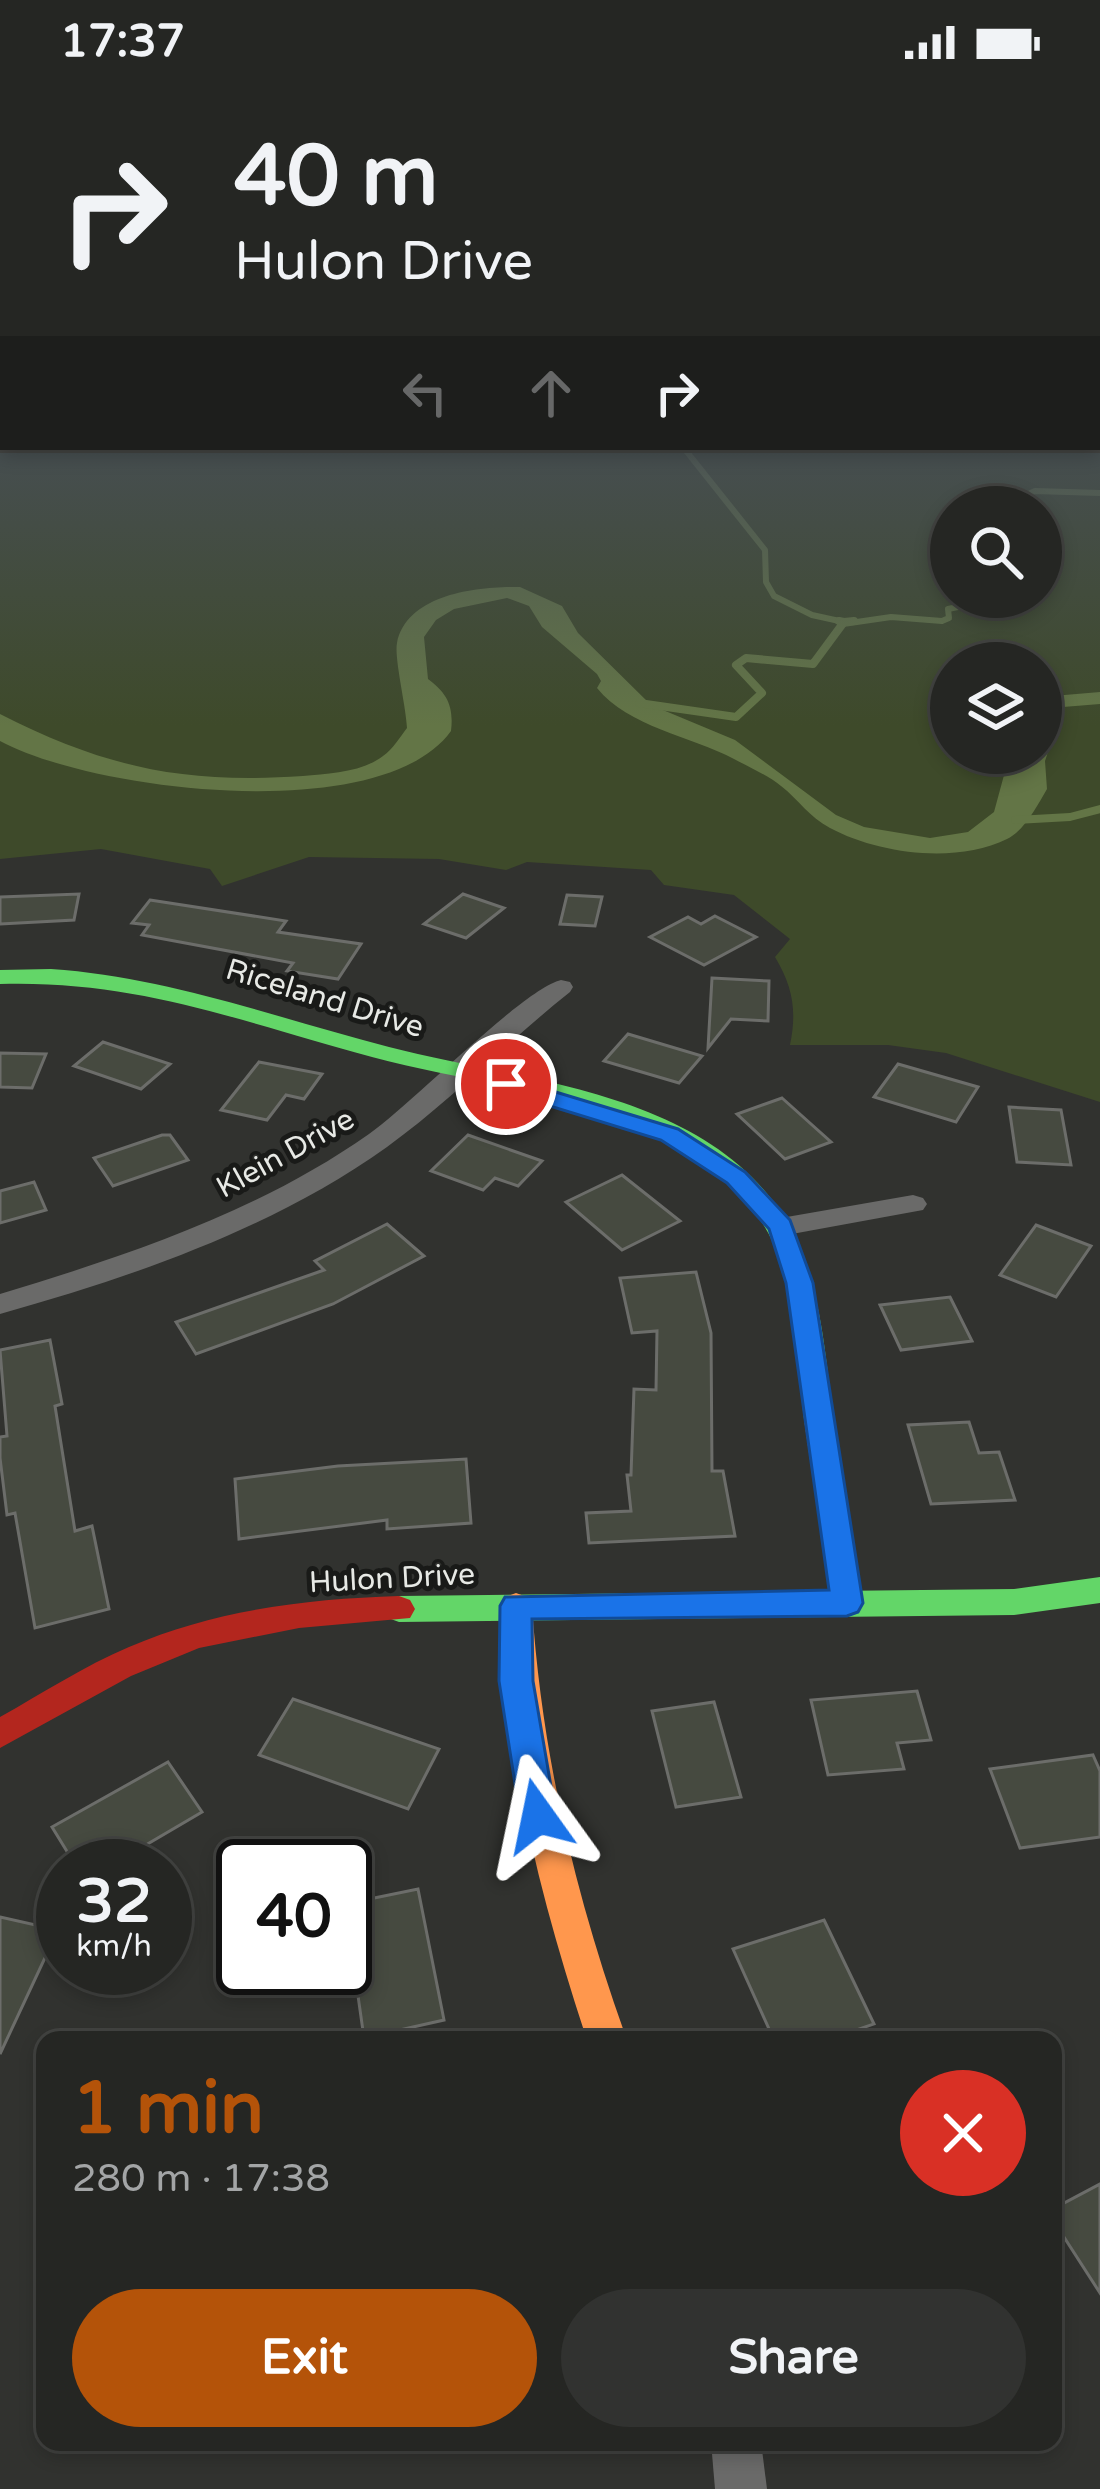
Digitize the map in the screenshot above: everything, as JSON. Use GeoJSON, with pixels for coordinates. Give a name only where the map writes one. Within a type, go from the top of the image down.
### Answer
{"type":"FeatureCollection","features":[{"type":"Feature","properties":{"kind":"street","name":"Riceland Drive"},"geometry":{"type":"LineString","coordinates":[[0,977],[72,973],[176,988],[323,1037],[669,1134],[736,1178],[781,1226],[800,1283],[847,1603]]}},
{"type":"Feature","properties":{"kind":"street","name":"Klein Drive"},"geometry":{"type":"LineString","coordinates":[[0,1304],[152,1254],[276,1200],[378,1140],[464,1073],[560,987]]}},
{"type":"Feature","properties":{"kind":"street"},"geometry":{"type":"LineString","coordinates":[[781,1226],[913,1204]]}},
{"type":"Feature","properties":{"kind":"street","name":"Hulon Drive"},"geometry":{"type":"LineString","coordinates":[[0,1734],[139,1657],[218,1631],[329,1610],[1014,1602],[1100,1590]]}},
{"type":"Feature","properties":{"kind":"street"},"geometry":{"type":"LineString","coordinates":[[516,1606],[516,1681],[528,1771],[562,1912],[605,2031]]}},
{"type":"Feature","properties":{"kind":"street"},"geometry":{"type":"LineString","coordinates":[[737,2451],[741,2489]]}},
{"type":"Feature","properties":{"kind":"shaded area"},"geometry":{"type":"Polygon","coordinates":[[[0,501],[930,501],[930,618],[1062,618],[1062,501],[1100,501],[1100,1102],[946,1053],[888,1045],[790,1045],[792,999],[775,957],[790,939],[734,895],[664,885],[651,870],[527,862],[506,870],[439,859],[309,857],[222,886],[210,869],[101,849],[0,859],[0,501]]]}},
{"type":"Feature","properties":{"kind":"shaded area"},"geometry":{"type":"Polygon","coordinates":[[[520,587],[562,606],[578,633],[651,705],[735,740],[836,815],[864,827],[930,838],[968,832],[994,812],[1004,774],[1046,774],[1047,789],[1019,830],[987,847],[918,853],[850,837],[823,824],[765,775],[625,712],[597,688],[601,681],[597,674],[542,627],[529,606],[507,598],[454,609],[436,620],[424,637],[428,679],[448,701],[451,731],[416,761],[364,780],[302,790],[165,785],[43,759],[0,741],[0,714],[75,748],[183,774],[260,778],[355,769],[387,753],[407,728],[397,660],[404,626],[430,603],[485,588],[520,587]]]}},
{"type":"Feature","properties":{"kind":"shaded area"},"geometry":{"type":"Polygon","coordinates":[[[1100,692],[1100,704],[1063,707],[1062,695],[1100,692]]]}},
{"type":"Feature","properties":{"kind":"building"},"geometry":{"type":"Polygon","coordinates":[[[79,894],[74,920],[0,924],[0,897],[79,894]]]}},
{"type":"Feature","properties":{"kind":"building"},"geometry":{"type":"Polygon","coordinates":[[[463,894],[504,908],[466,938],[424,924],[463,894]]]}},
{"type":"Feature","properties":{"kind":"building"},"geometry":{"type":"Polygon","coordinates":[[[567,895],[602,897],[595,926],[560,924],[567,895]]]}},
{"type":"Feature","properties":{"kind":"building"},"geometry":{"type":"Polygon","coordinates":[[[150,900],[286,921],[278,932],[361,944],[338,979],[287,971],[293,963],[142,935],[149,925],[132,923],[150,900]]]}},
{"type":"Feature","properties":{"kind":"building"},"geometry":{"type":"Polygon","coordinates":[[[715,916],[756,937],[704,965],[650,937],[688,917],[701,924],[715,916]]]}},
{"type":"Feature","properties":{"kind":"building"},"geometry":{"type":"Polygon","coordinates":[[[712,978],[769,981],[768,1021],[731,1019],[708,1048],[712,978]]]}},
{"type":"Feature","properties":{"kind":"building"},"geometry":{"type":"Polygon","coordinates":[[[628,1034],[702,1056],[679,1083],[604,1061],[628,1034]]]}},
{"type":"Feature","properties":{"kind":"building"},"geometry":{"type":"Polygon","coordinates":[[[103,1042],[170,1064],[141,1089],[74,1066],[103,1042]]]}},
{"type":"Feature","properties":{"kind":"building"},"geometry":{"type":"Polygon","coordinates":[[[0,1053],[46,1054],[32,1088],[0,1087],[0,1053]]]}},
{"type":"Feature","properties":{"kind":"building"},"geometry":{"type":"Polygon","coordinates":[[[259,1062],[322,1074],[304,1099],[286,1095],[267,1120],[221,1110],[259,1062]]]}},
{"type":"Feature","properties":{"kind":"building"},"geometry":{"type":"Polygon","coordinates":[[[898,1064],[978,1087],[956,1122],[874,1097],[898,1064]]]}},
{"type":"Feature","properties":{"kind":"building"},"geometry":{"type":"Polygon","coordinates":[[[782,1098],[831,1142],[785,1159],[737,1114],[782,1098]]]}},
{"type":"Feature","properties":{"kind":"building"},"geometry":{"type":"Polygon","coordinates":[[[1009,1107],[1061,1110],[1071,1165],[1017,1162],[1009,1107]]]}},
{"type":"Feature","properties":{"kind":"building"},"geometry":{"type":"Polygon","coordinates":[[[170,1135],[188,1160],[113,1186],[94,1158],[170,1135]]]}},
{"type":"Feature","properties":{"kind":"building"},"geometry":{"type":"Polygon","coordinates":[[[468,1135],[542,1161],[518,1186],[495,1178],[483,1190],[431,1171],[468,1135]]]}},
{"type":"Feature","properties":{"kind":"building"},"geometry":{"type":"Polygon","coordinates":[[[622,1175],[680,1221],[622,1250],[566,1202],[622,1175]]]}},
{"type":"Feature","properties":{"kind":"building"},"geometry":{"type":"Polygon","coordinates":[[[34,1182],[46,1210],[0,1223],[0,1191],[34,1182]]]}},
{"type":"Feature","properties":{"kind":"building"},"geometry":{"type":"Polygon","coordinates":[[[387,1224],[424,1256],[333,1304],[196,1354],[176,1322],[324,1270],[315,1261],[387,1224]]]}},
{"type":"Feature","properties":{"kind":"building"},"geometry":{"type":"Polygon","coordinates":[[[1036,1225],[1091,1246],[1056,1297],[1000,1275],[1036,1225]]]}},
{"type":"Feature","properties":{"kind":"building"},"geometry":{"type":"Polygon","coordinates":[[[696,1272],[711,1333],[712,1471],[723,1471],[735,1536],[589,1543],[586,1513],[631,1511],[627,1475],[631,1475],[634,1389],[656,1390],[657,1331],[632,1333],[620,1278],[696,1272]]]}},
{"type":"Feature","properties":{"kind":"building"},"geometry":{"type":"Polygon","coordinates":[[[950,1297],[972,1341],[901,1350],[880,1305],[950,1297]]]}},
{"type":"Feature","properties":{"kind":"building"},"geometry":{"type":"Polygon","coordinates":[[[50,1340],[62,1404],[55,1406],[75,1531],[92,1526],[109,1609],[35,1628],[15,1513],[7,1515],[0,1458],[0,1437],[7,1436],[0,1350],[50,1340]]]}},
{"type":"Feature","properties":{"kind":"building"},"geometry":{"type":"Polygon","coordinates":[[[969,1422],[979,1453],[999,1452],[1015,1500],[931,1504],[908,1425],[969,1422]]]}},
{"type":"Feature","properties":{"kind":"building"},"geometry":{"type":"Polygon","coordinates":[[[466,1459],[471,1523],[387,1529],[387,1520],[239,1539],[235,1479],[338,1466],[466,1459]]]}},
{"type":"Feature","properties":{"kind":"building"},"geometry":{"type":"Polygon","coordinates":[[[917,1691],[931,1740],[897,1743],[904,1769],[828,1775],[811,1700],[917,1691]]]}},
{"type":"Feature","properties":{"kind":"building"},"geometry":{"type":"Polygon","coordinates":[[[293,1699],[439,1749],[408,1809],[259,1755],[293,1699]]]}},
{"type":"Feature","properties":{"kind":"building"},"geometry":{"type":"Polygon","coordinates":[[[714,1702],[741,1797],[676,1807],[652,1711],[714,1702]]]}},
{"type":"Feature","properties":{"kind":"building"},"geometry":{"type":"Polygon","coordinates":[[[1093,1755],[1100,1771],[1100,1837],[1020,1848],[990,1769],[1093,1755]]]}},
{"type":"Feature","properties":{"kind":"building"},"geometry":{"type":"Polygon","coordinates":[[[168,1762],[202,1812],[156,1839],[59,1839],[52,1827],[168,1762]]]}},
{"type":"Feature","properties":{"kind":"building"},"geometry":{"type":"Polygon","coordinates":[[[418,1889],[444,2020],[395,2031],[363,2031],[358,1995],[372,1995],[372,1898],[418,1889]]]}},
{"type":"Feature","properties":{"kind":"building"},"geometry":{"type":"Polygon","coordinates":[[[0,1917],[36,1925],[36,1977],[0,2054],[0,1917]]]}},
{"type":"Feature","properties":{"kind":"building"},"geometry":{"type":"Polygon","coordinates":[[[824,1920],[874,2024],[853,2031],[770,2031],[733,1949],[824,1920]]]}},
{"type":"Feature","properties":{"kind":"building"},"geometry":{"type":"Polygon","coordinates":[[[1100,2184],[1100,2293],[1062,2234],[1062,2204],[1100,2184]]]}},
{"type":"Feature","properties":{"kind":"waterway"},"geometry":{"type":"LineString","coordinates":[[726,501],[765,550],[766,582],[774,596],[812,615],[844,622]]}},
{"type":"Feature","properties":{"kind":"waterway"},"geometry":{"type":"LineString","coordinates":[[843,624],[891,617],[949,618]]}},
{"type":"Feature","properties":{"kind":"waterway"},"geometry":{"type":"LineString","coordinates":[[839,621],[844,622]]}},
{"type":"Feature","properties":{"kind":"waterway"},"geometry":{"type":"LineString","coordinates":[[844,622],[854,621]]}},
{"type":"Feature","properties":{"kind":"waterway"},"geometry":{"type":"LineString","coordinates":[[639,703],[736,717],[762,693],[736,665],[746,658],[813,664],[844,622]]}},
{"type":"Feature","properties":{"kind":"waterway"},"geometry":{"type":"LineString","coordinates":[[1015,820],[1070,817],[1100,809]]}},
{"type":"Feature","properties":{"kind":"traffic: fast"},"geometry":{"type":"LineString","coordinates":[[0,977],[51,976],[147,986],[380,1052],[584,1100],[681,1139],[724,1167],[777,1226],[798,1278],[819,1419]]}},
{"type":"Feature","properties":{"kind":"traffic: fast"},"geometry":{"type":"LineString","coordinates":[[399,1609],[1014,1602],[1100,1590]]}},
{"type":"Feature","properties":{"kind":"traffic: slow"},"geometry":{"type":"LineString","coordinates":[[819,1419],[847,1603]]}},
{"type":"Feature","properties":{"kind":"traffic: slow"},"geometry":{"type":"LineString","coordinates":[[516,1606],[525,1718],[544,1827],[604,2031]]}},
{"type":"Feature","properties":{"kind":"traffic: jam"},"geometry":{"type":"LineString","coordinates":[[0,1734],[167,1645],[299,1615],[399,1609]]}},
{"type":"Feature","properties":{"kind":"route"},"geometry":{"type":"LineString","coordinates":[[506,1084],[669,1134],[736,1178],[781,1226],[800,1283],[847,1603],[516,1606],[516,1681],[538,1816]]}}]}
